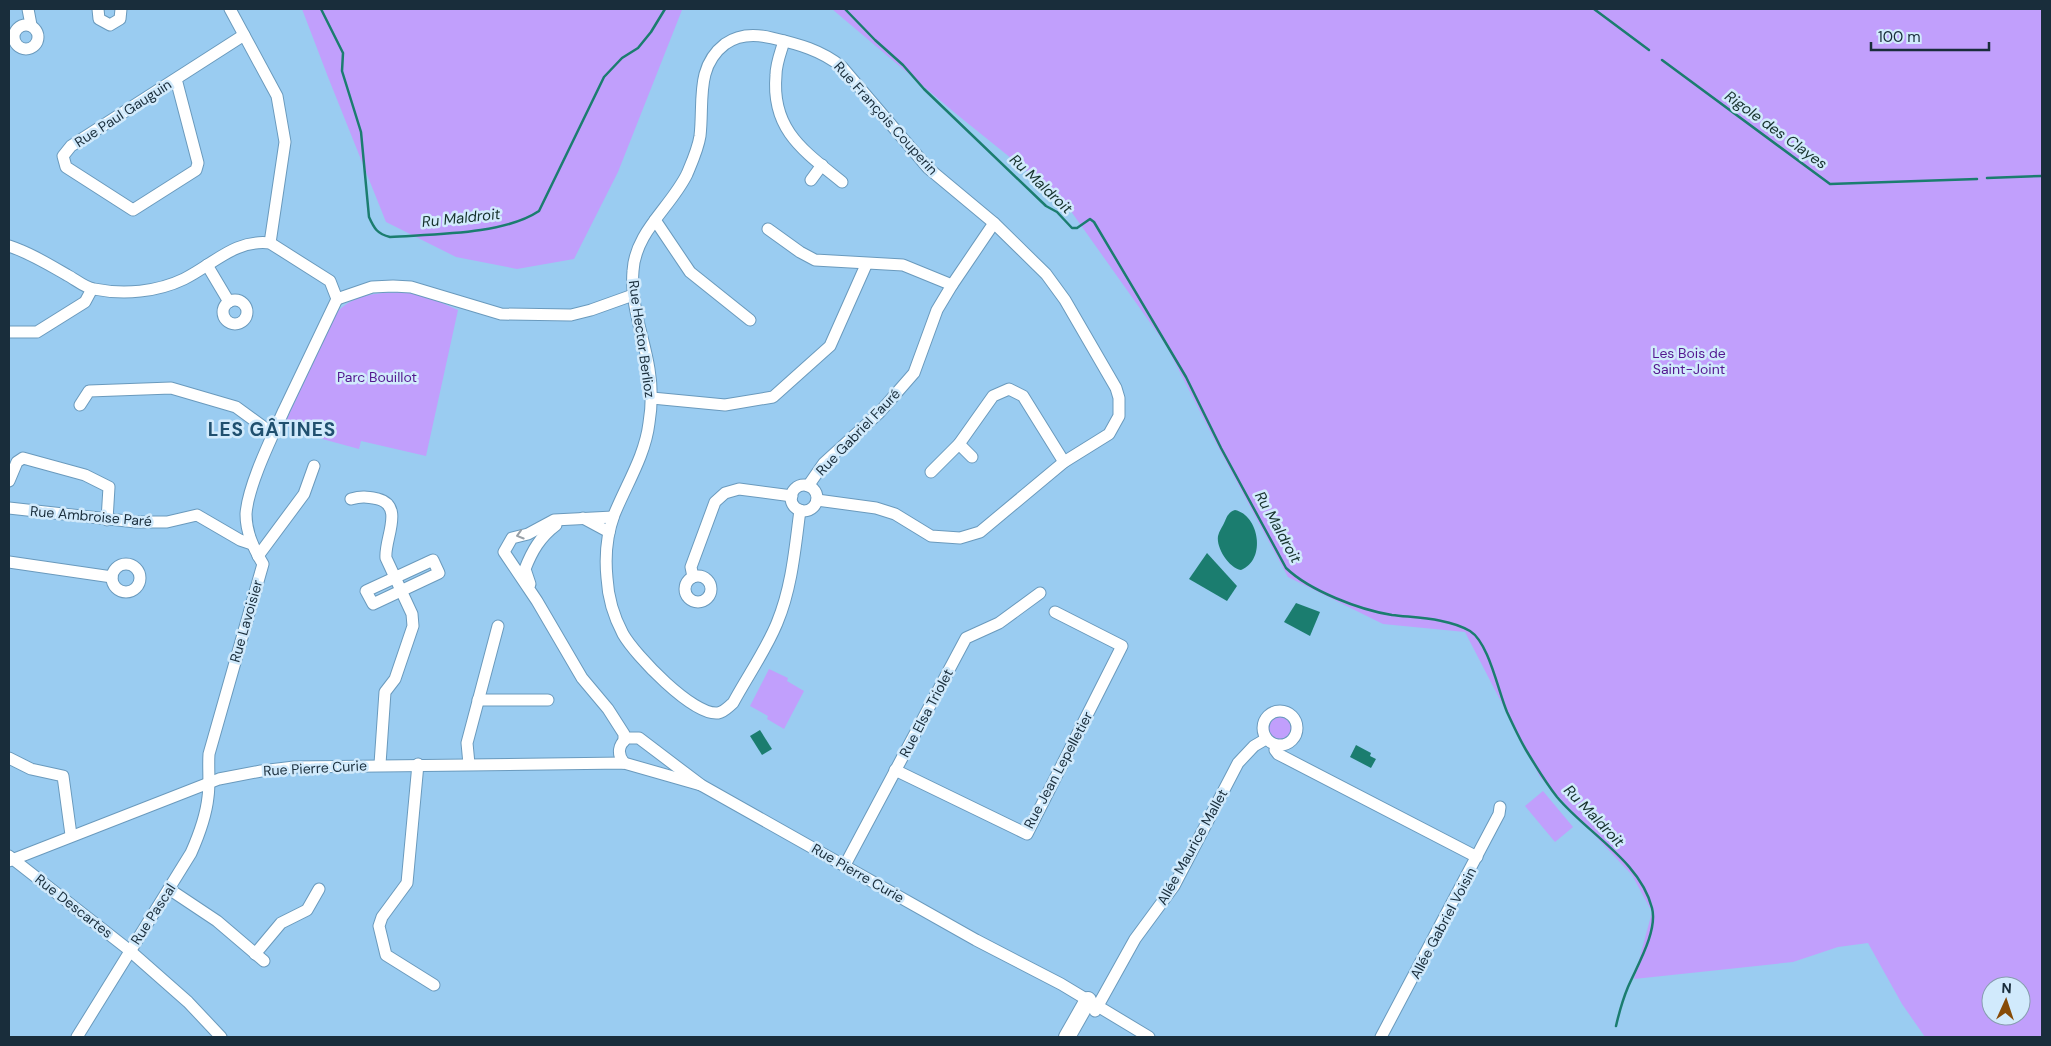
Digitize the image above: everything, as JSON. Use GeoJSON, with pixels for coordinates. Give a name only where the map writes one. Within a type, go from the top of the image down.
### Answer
{"type":"FeatureCollection","features":[{"type":"Feature","properties":{"kind":"highway"},"geometry":{"type":"LineString","coordinates":[[1067,1037],[1091,1006]]}},
{"type":"Feature","properties":{"kind":"street"},"geometry":{"type":"LineString","coordinates":[[28,9],[31,25]]}},
{"type":"Feature","properties":{"kind":"street"},"geometry":{"type":"LineString","coordinates":[[98,9],[99,19],[110,25],[120,19],[121,9]]}},
{"type":"Feature","properties":{"kind":"street"},"geometry":{"type":"LineString","coordinates":[[230,9],[278,96],[285,142],[270,243]]}},
{"type":"Feature","properties":{"kind":"street","name":"Rue François Couperin"},"geometry":{"type":"LineString","coordinates":[[655,220],[686,177],[697,150],[701,126],[704,74],[708,62],[715,52],[732,39],[756,34],[814,49],[829,56],[842,67],[928,168],[994,223],[1046,274],[1065,300],[1116,388],[1119,398],[1120,416],[1109,434],[1064,462],[980,532],[960,538],[931,536],[895,514],[876,508],[817,500]]}},
{"type":"Feature","properties":{"kind":"street","name":"Rue Paul Gauguin"},"geometry":{"type":"LineString","coordinates":[[176,79],[198,163],[196,170],[133,210],[66,167],[62,156],[71,146],[244,35]]}},
{"type":"Feature","properties":{"kind":"street"},"geometry":{"type":"LineString","coordinates":[[784,41],[776,73],[776,96],[782,120],[791,137],[805,153],[842,182]]}},
{"type":"Feature","properties":{"kind":"street"},"geometry":{"type":"LineString","coordinates":[[811,180],[822,166]]}},
{"type":"Feature","properties":{"kind":"street"},"geometry":{"type":"LineString","coordinates":[[655,220],[690,272],[750,320]]}},
{"type":"Feature","properties":{"kind":"street","name":"Rue Hector Berlioz"},"geometry":{"type":"LineString","coordinates":[[655,220],[638,247],[633,268],[633,295],[649,369],[652,398],[649,426],[641,456],[613,517],[609,532],[607,578],[613,610],[623,634],[654,672],[702,710],[718,713],[733,703],[777,624],[789,582],[800,510]]}},
{"type":"Feature","properties":{"kind":"street","name":"Rue Gabriel Fauré"},"geometry":{"type":"LineString","coordinates":[[808,486],[824,463],[879,413],[914,373],[937,310],[994,223]]}},
{"type":"Feature","properties":{"kind":"street"},"geometry":{"type":"LineString","coordinates":[[768,229],[814,260],[866,265],[903,265],[952,285]]}},
{"type":"Feature","properties":{"kind":"street"},"geometry":{"type":"LineString","coordinates":[[9,246],[29,253],[92,289],[138,292],[159,288],[184,279],[243,244],[258,242],[270,243],[330,281],[337,299],[372,287],[411,287],[501,314],[571,315],[633,295]]}},
{"type":"Feature","properties":{"kind":"street"},"geometry":{"type":"LineString","coordinates":[[207,265],[229,302]]}},
{"type":"Feature","properties":{"kind":"street"},"geometry":{"type":"LineString","coordinates":[[652,398],[725,405],[773,397],[830,346],[866,265]]}},
{"type":"Feature","properties":{"kind":"street"},"geometry":{"type":"LineString","coordinates":[[9,332],[36,332],[85,302],[92,289]]}},
{"type":"Feature","properties":{"kind":"street","name":"Rue Lavoisier"},"geometry":{"type":"LineString","coordinates":[[207,782],[208,754],[263,564],[248,534],[246,513],[260,464],[337,299]]}},
{"type":"Feature","properties":{"kind":"street"},"geometry":{"type":"LineString","coordinates":[[80,404],[89,391],[171,388],[236,407],[273,434]]}},
{"type":"Feature","properties":{"kind":"street"},"geometry":{"type":"LineString","coordinates":[[931,472],[959,444],[993,396],[1009,389],[1024,396],[1064,462]]}},
{"type":"Feature","properties":{"kind":"street"},"geometry":{"type":"LineString","coordinates":[[959,444],[972,457]]}},
{"type":"Feature","properties":{"kind":"street"},"geometry":{"type":"LineString","coordinates":[[9,481],[17,462],[23,458],[85,474],[109,487],[107,520]]}},
{"type":"Feature","properties":{"kind":"street"},"geometry":{"type":"LineString","coordinates":[[258,556],[304,494],[314,466]]}},
{"type":"Feature","properties":{"kind":"street"},"geometry":{"type":"LineString","coordinates":[[808,486],[816,493],[817,500],[813,508],[800,510],[794,506],[792,496],[798,487],[808,486]]}},
{"type":"Feature","properties":{"kind":"street"},"geometry":{"type":"LineString","coordinates":[[693,577],[691,567],[715,502],[725,493],[739,489],[792,496]]}},
{"type":"Feature","properties":{"kind":"street"},"geometry":{"type":"LineString","coordinates":[[352,499],[363,495],[382,501],[391,508],[393,516],[385,548],[386,558],[412,614],[413,626],[395,679],[385,692],[380,764]]}},
{"type":"Feature","properties":{"kind":"street","name":"Rue Ambroise Paré"},"geometry":{"type":"LineString","coordinates":[[10,508],[107,520],[167,522],[197,515],[240,540],[252,544]]}},
{"type":"Feature","properties":{"kind":"street"},"geometry":{"type":"LineString","coordinates":[[613,517],[554,520],[528,534],[512,538],[504,552],[534,597],[572,662],[608,709],[624,734],[626,760],[639,766],[650,758],[652,753],[651,746]]}},
{"type":"Feature","properties":{"kind":"street"},"geometry":{"type":"LineString","coordinates":[[534,597],[525,569],[532,549],[546,532],[566,518]]}},
{"type":"Feature","properties":{"kind":"street"},"geometry":{"type":"LineString","coordinates":[[583,518],[609,532]]}},
{"type":"Feature","properties":{"kind":"street"},"geometry":{"type":"LineString","coordinates":[[433,560],[439,573],[373,604],[366,591],[396,578],[433,560]]}},
{"type":"Feature","properties":{"kind":"street"},"geometry":{"type":"LineString","coordinates":[[9,562],[112,577]]}},
{"type":"Feature","properties":{"kind":"street","name":"Rue Elsa Triolet"},"geometry":{"type":"LineString","coordinates":[[845,865],[966,638],[999,623],[1040,593]]}},
{"type":"Feature","properties":{"kind":"street","name":"Rue Jean Lepelletier"},"geometry":{"type":"LineString","coordinates":[[895,770],[1027,834],[1122,646],[1055,612]]}},
{"type":"Feature","properties":{"kind":"street"},"geometry":{"type":"LineString","coordinates":[[470,764],[466,743],[498,626]]}},
{"type":"Feature","properties":{"kind":"street"},"geometry":{"type":"LineString","coordinates":[[478,700],[548,700]]}},
{"type":"Feature","properties":{"kind":"street","name":"Rue Pierre Curie"},"geometry":{"type":"LineString","coordinates":[[608,709],[639,738],[701,785],[1015,962],[1061,984],[1091,1006],[1143,1037]]}},
{"type":"Feature","properties":{"kind":"street"},"geometry":{"type":"LineString","coordinates":[[624,741],[631,737],[639,738]]}},
{"type":"Feature","properties":{"kind":"street","name":"Allée Maurice Mallet"},"geometry":{"type":"LineString","coordinates":[[1091,1006],[1135,939],[1174,886],[1238,764],[1254,746],[1271,742],[1278,754],[1477,857]]}},
{"type":"Feature","properties":{"kind":"street"},"geometry":{"type":"LineString","coordinates":[[9,758],[31,769],[63,776],[71,835]]}},
{"type":"Feature","properties":{"kind":"street","name":"Rue Pierre Curie"},"geometry":{"type":"LineString","coordinates":[[10,858],[207,782],[261,770],[300,766],[607,763],[626,760],[701,785]]}},
{"type":"Feature","properties":{"kind":"street"},"geometry":{"type":"LineString","coordinates":[[418,764],[407,883],[382,917],[379,926],[386,955],[434,985]]}},
{"type":"Feature","properties":{"kind":"street","name":"Rue Pascal"},"geometry":{"type":"LineString","coordinates":[[76,1037],[191,853],[199,835],[208,795],[207,782]]}},
{"type":"Feature","properties":{"kind":"street","name":"Allée Gabriel Voisin"},"geometry":{"type":"LineString","coordinates":[[1381,1037],[1477,857],[1499,814],[1500,807]]}},
{"type":"Feature","properties":{"kind":"street","name":"Rue Descartes"},"geometry":{"type":"LineString","coordinates":[[10,858],[129,950],[188,1002],[221,1037]]}},
{"type":"Feature","properties":{"kind":"street"},"geometry":{"type":"LineString","coordinates":[[169,888],[217,921],[264,961]]}},
{"type":"Feature","properties":{"kind":"street"},"geometry":{"type":"LineString","coordinates":[[255,954],[281,923],[307,910],[319,889]]}},
{"type":"Feature","properties":{"kind":"street","name":"Rue Pierre Curie"},"geometry":{"type":"LineString","coordinates":[[1091,1006],[1149,1037]]}},
{"type":"Feature","properties":{"kind":"green space"},"geometry":{"type":"Polygon","coordinates":[[[302,9],[685,9],[682,10],[618,172],[574,259],[517,269],[456,257],[386,222],[302,9]]]}},
{"type":"Feature","properties":{"kind":"green space","name":"Les Bois de Saint-Joint"},"geometry":{"type":"Polygon","coordinates":[[[832,9],[2042,9],[2042,1037],[1925,1037],[1902,1004],[1868,943],[1838,947],[1793,962],[1634,979],[1652,912],[1632,875],[1540,777],[1465,632],[1383,624],[1288,577],[1166,345],[1063,200],[955,113],[832,9]]]}},
{"type":"Feature","properties":{"kind":"green space","name":"Parc Bouillot"},"geometry":{"type":"Polygon","coordinates":[[[401,292],[424,295],[458,310],[426,456],[361,441],[359,449],[284,425],[336,313],[358,298],[375,294],[401,292]]]}},
{"type":"Feature","properties":{"kind":"green space"},"geometry":{"type":"Polygon","coordinates":[[[769,669],[788,678],[787,681],[804,691],[784,729],[767,719],[768,716],[750,706],[769,669]]]}},
{"type":"Feature","properties":{"kind":"green space"},"geometry":{"type":"Polygon","coordinates":[[[1280,715],[1289,719],[1293,728],[1289,737],[1280,741],[1271,737],[1267,728],[1271,719],[1280,715]]]}},
{"type":"Feature","properties":{"kind":"green space"},"geometry":{"type":"Polygon","coordinates":[[[1543,791],[1573,827],[1555,842],[1525,806],[1543,791]]]}},
{"type":"Feature","properties":{"kind":"shaded area"},"geometry":{"type":"Polygon","coordinates":[[[1235,510],[1250,520],[1257,538],[1257,548],[1254,557],[1249,565],[1241,570],[1232,566],[1224,557],[1218,541],[1219,534],[1227,517],[1235,510]]]}},
{"type":"Feature","properties":{"kind":"shaded area"},"geometry":{"type":"Polygon","coordinates":[[[1207,553],[1237,586],[1227,601],[1189,579],[1207,553]]]}},
{"type":"Feature","properties":{"kind":"shaded area"},"geometry":{"type":"Polygon","coordinates":[[[1296,603],[1320,612],[1310,636],[1284,622],[1296,603]]]}},
{"type":"Feature","properties":{"kind":"shaded area"},"geometry":{"type":"Polygon","coordinates":[[[760,730],[772,749],[762,755],[750,736],[760,730]]]}},
{"type":"Feature","properties":{"kind":"shaded area"},"geometry":{"type":"Polygon","coordinates":[[[1356,745],[1371,753],[1370,756],[1376,759],[1371,768],[1350,757],[1356,745]]]}},
{"type":"Feature","properties":{"kind":"waterway","name":"Ru Maldroit"},"geometry":{"type":"LineString","coordinates":[[321,9],[343,53],[342,71],[361,132],[369,217],[376,230],[390,237],[447,234],[487,229],[507,225],[539,211],[604,77],[622,58],[638,48],[651,32],[665,9]]}},
{"type":"Feature","properties":{"kind":"waterway","name":"Ru Maldroit"},"geometry":{"type":"LineString","coordinates":[[845,9],[903,65],[924,89],[1046,206],[1057,212],[1072,228],[1077,228],[1090,219],[1094,222],[1186,377],[1221,448],[1286,568],[1322,592],[1351,604],[1392,615],[1452,623],[1470,631],[1477,637],[1488,656],[1507,712],[1523,745],[1541,774],[1569,810],[1625,862],[1646,891],[1652,908],[1652,927],[1641,959],[1626,992],[1616,1026]]}},
{"type":"Feature","properties":{"kind":"waterway","name":"Rigole des Clayes"},"geometry":{"type":"LineString","coordinates":[[1594,9],[1649,50]]}},
{"type":"Feature","properties":{"kind":"waterway","name":"Rigole des Clayes"},"geometry":{"type":"LineString","coordinates":[[1662,60],[1830,184],[1977,179]]}},
{"type":"Feature","properties":{"kind":"waterway","name":"Rigole des Clayes"},"geometry":{"type":"LineString","coordinates":[[1987,178],[2042,176]]}},
{"type":"Feature","properties":{"kind":"district","name":"LES GÂTINES"},"geometry":{"type":"Point","coordinates":[272,429]}}]}
